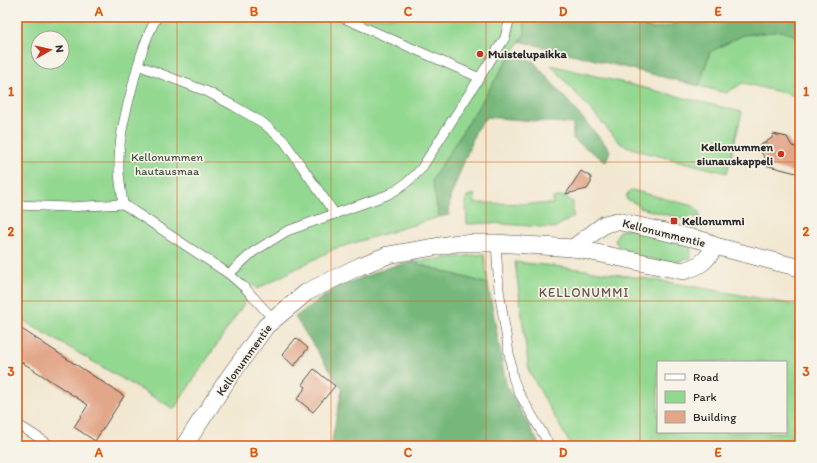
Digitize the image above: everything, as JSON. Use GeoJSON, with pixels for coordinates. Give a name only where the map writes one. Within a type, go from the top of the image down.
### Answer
{"type":"FeatureCollection","features":[{"type":"Feature","properties":{"kind":"street","name":"Kellonummentie"},"geometry":{"type":"LineString","coordinates":[[573,248],[605,224],[617,221],[706,241],[715,246],[800,268]]}},
{"type":"Feature","properties":{"kind":"street","name":"Kellonummentie"},"geometry":{"type":"LineString","coordinates":[[184,446],[230,376],[266,326],[306,292],[360,266],[388,255],[457,243],[496,243],[573,248],[683,271],[698,266],[709,256],[715,246]]}},
{"type":"Feature","properties":{"kind":"lane"},"geometry":{"type":"LineString","coordinates":[[123,204],[119,171],[120,145],[126,112],[138,65],[151,28],[157,17]]}},
{"type":"Feature","properties":{"kind":"lane"},"geometry":{"type":"LineString","coordinates":[[341,17],[480,78]]}},
{"type":"Feature","properties":{"kind":"lane"},"geometry":{"type":"LineString","coordinates":[[229,274],[252,252],[287,231],[387,195],[400,188],[412,178],[421,169],[505,38],[510,17]]}},
{"type":"Feature","properties":{"kind":"lane"},"geometry":{"type":"LineString","coordinates":[[138,65],[208,92],[263,123],[284,141],[336,214]]}},
{"type":"Feature","properties":{"kind":"lane"},"geometry":{"type":"LineString","coordinates":[[17,205],[68,207],[123,204],[229,274],[246,289],[274,320]]}},
{"type":"Feature","properties":{"kind":"lane"},"geometry":{"type":"LineString","coordinates":[[496,243],[499,290],[513,378],[519,394],[550,446]]}},
{"type":"Feature","properties":{"kind":"lane"},"geometry":{"type":"LineString","coordinates":[[17,424],[47,443]]}},
{"type":"Feature","properties":{"kind":"green space","name":"Kellonummen hautausmaa"},"geometry":{"type":"Polygon","coordinates":[[[17,17],[524,17],[525,33],[432,180],[439,217],[334,249],[257,289],[252,284],[242,293],[247,299],[174,409],[17,317],[17,17]]]}},
{"type":"Feature","properties":{"kind":"green space"},"geometry":{"type":"Polygon","coordinates":[[[524,17],[610,17],[653,29],[668,27],[689,17],[800,17],[800,37],[781,31],[743,35],[710,52],[699,86],[520,41],[525,33],[524,17]]]}},
{"type":"Feature","properties":{"kind":"green space"},"geometry":{"type":"Polygon","coordinates":[[[610,17],[689,17],[668,27],[653,29],[610,17]]]}},
{"type":"Feature","properties":{"kind":"green space"},"geometry":{"type":"Polygon","coordinates":[[[781,31],[800,37],[800,97],[743,83],[726,93],[699,86],[710,52],[743,35],[781,31]]]}},
{"type":"Feature","properties":{"kind":"green space"},"geometry":{"type":"Polygon","coordinates":[[[511,55],[533,61],[610,150],[606,162],[573,139],[573,124],[486,117],[476,130],[450,198],[449,215],[439,217],[432,180],[511,55]]]}},
{"type":"Feature","properties":{"kind":"green space"},"geometry":{"type":"Polygon","coordinates":[[[551,65],[742,112],[727,173],[643,152],[621,144],[551,65]]]}},
{"type":"Feature","properties":{"kind":"green space"},"geometry":{"type":"Polygon","coordinates":[[[632,190],[693,206],[700,214],[700,218],[691,216],[687,220],[640,208],[637,204],[626,199],[627,194],[632,190]]]}},
{"type":"Feature","properties":{"kind":"green space"},"geometry":{"type":"Polygon","coordinates":[[[474,194],[475,203],[553,204],[553,198],[564,196],[573,202],[573,217],[554,228],[491,223],[467,224],[467,196],[474,194]]]}},
{"type":"Feature","properties":{"kind":"green space"},"geometry":{"type":"Polygon","coordinates":[[[628,229],[685,241],[691,248],[691,258],[673,263],[624,254],[615,241],[619,231],[628,229]]]}},
{"type":"Feature","properties":{"kind":"green space"},"geometry":{"type":"Polygon","coordinates":[[[484,254],[488,284],[411,262],[484,254]]]}},
{"type":"Feature","properties":{"kind":"green space"},"geometry":{"type":"Polygon","coordinates":[[[411,262],[488,284],[506,384],[540,446],[331,446],[342,389],[295,317],[337,287],[387,268],[411,262]]]}},
{"type":"Feature","properties":{"kind":"green space"},"geometry":{"type":"Polygon","coordinates":[[[515,262],[587,270],[800,306],[800,446],[571,446],[529,371],[515,262]]]}},
{"type":"Feature","properties":{"kind":"building","name":"Kellonummen siunauskappeli"},"geometry":{"type":"Polygon","coordinates":[[[773,134],[787,137],[792,146],[800,148],[800,174],[765,165],[766,160],[758,147],[772,138],[773,134]]]}},
{"type":"Feature","properties":{"kind":"building"},"geometry":{"type":"Polygon","coordinates":[[[581,171],[591,177],[591,183],[587,189],[566,194],[581,171]]]}},
{"type":"Feature","properties":{"kind":"building"},"geometry":{"type":"Polygon","coordinates":[[[17,326],[124,396],[95,441],[74,427],[88,405],[17,359],[17,326]]]}},
{"type":"Feature","properties":{"kind":"building"},"geometry":{"type":"Polygon","coordinates":[[[296,338],[308,348],[294,366],[282,355],[296,338]]]}},
{"type":"Feature","properties":{"kind":"building"},"geometry":{"type":"Polygon","coordinates":[[[314,369],[335,386],[313,412],[297,399],[306,387],[302,384],[314,369]]]}},
{"type":"Feature","properties":{"kind":"place","name":"Muistelupaikka"},"geometry":{"type":"Point","coordinates":[480,54]}},
{"type":"Feature","properties":{"kind":"place","name":"Kellonummen siunauskappeli"},"geometry":{"type":"Point","coordinates":[781,154]}},
{"type":"Feature","properties":{"kind":"place","name":"Kellonummi"},"geometry":{"type":"Point","coordinates":[674,221]}},
{"type":"Feature","properties":{"kind":"district","name":"KELLONUMMI"},"geometry":{"type":"Point","coordinates":[584,292]}}]}
